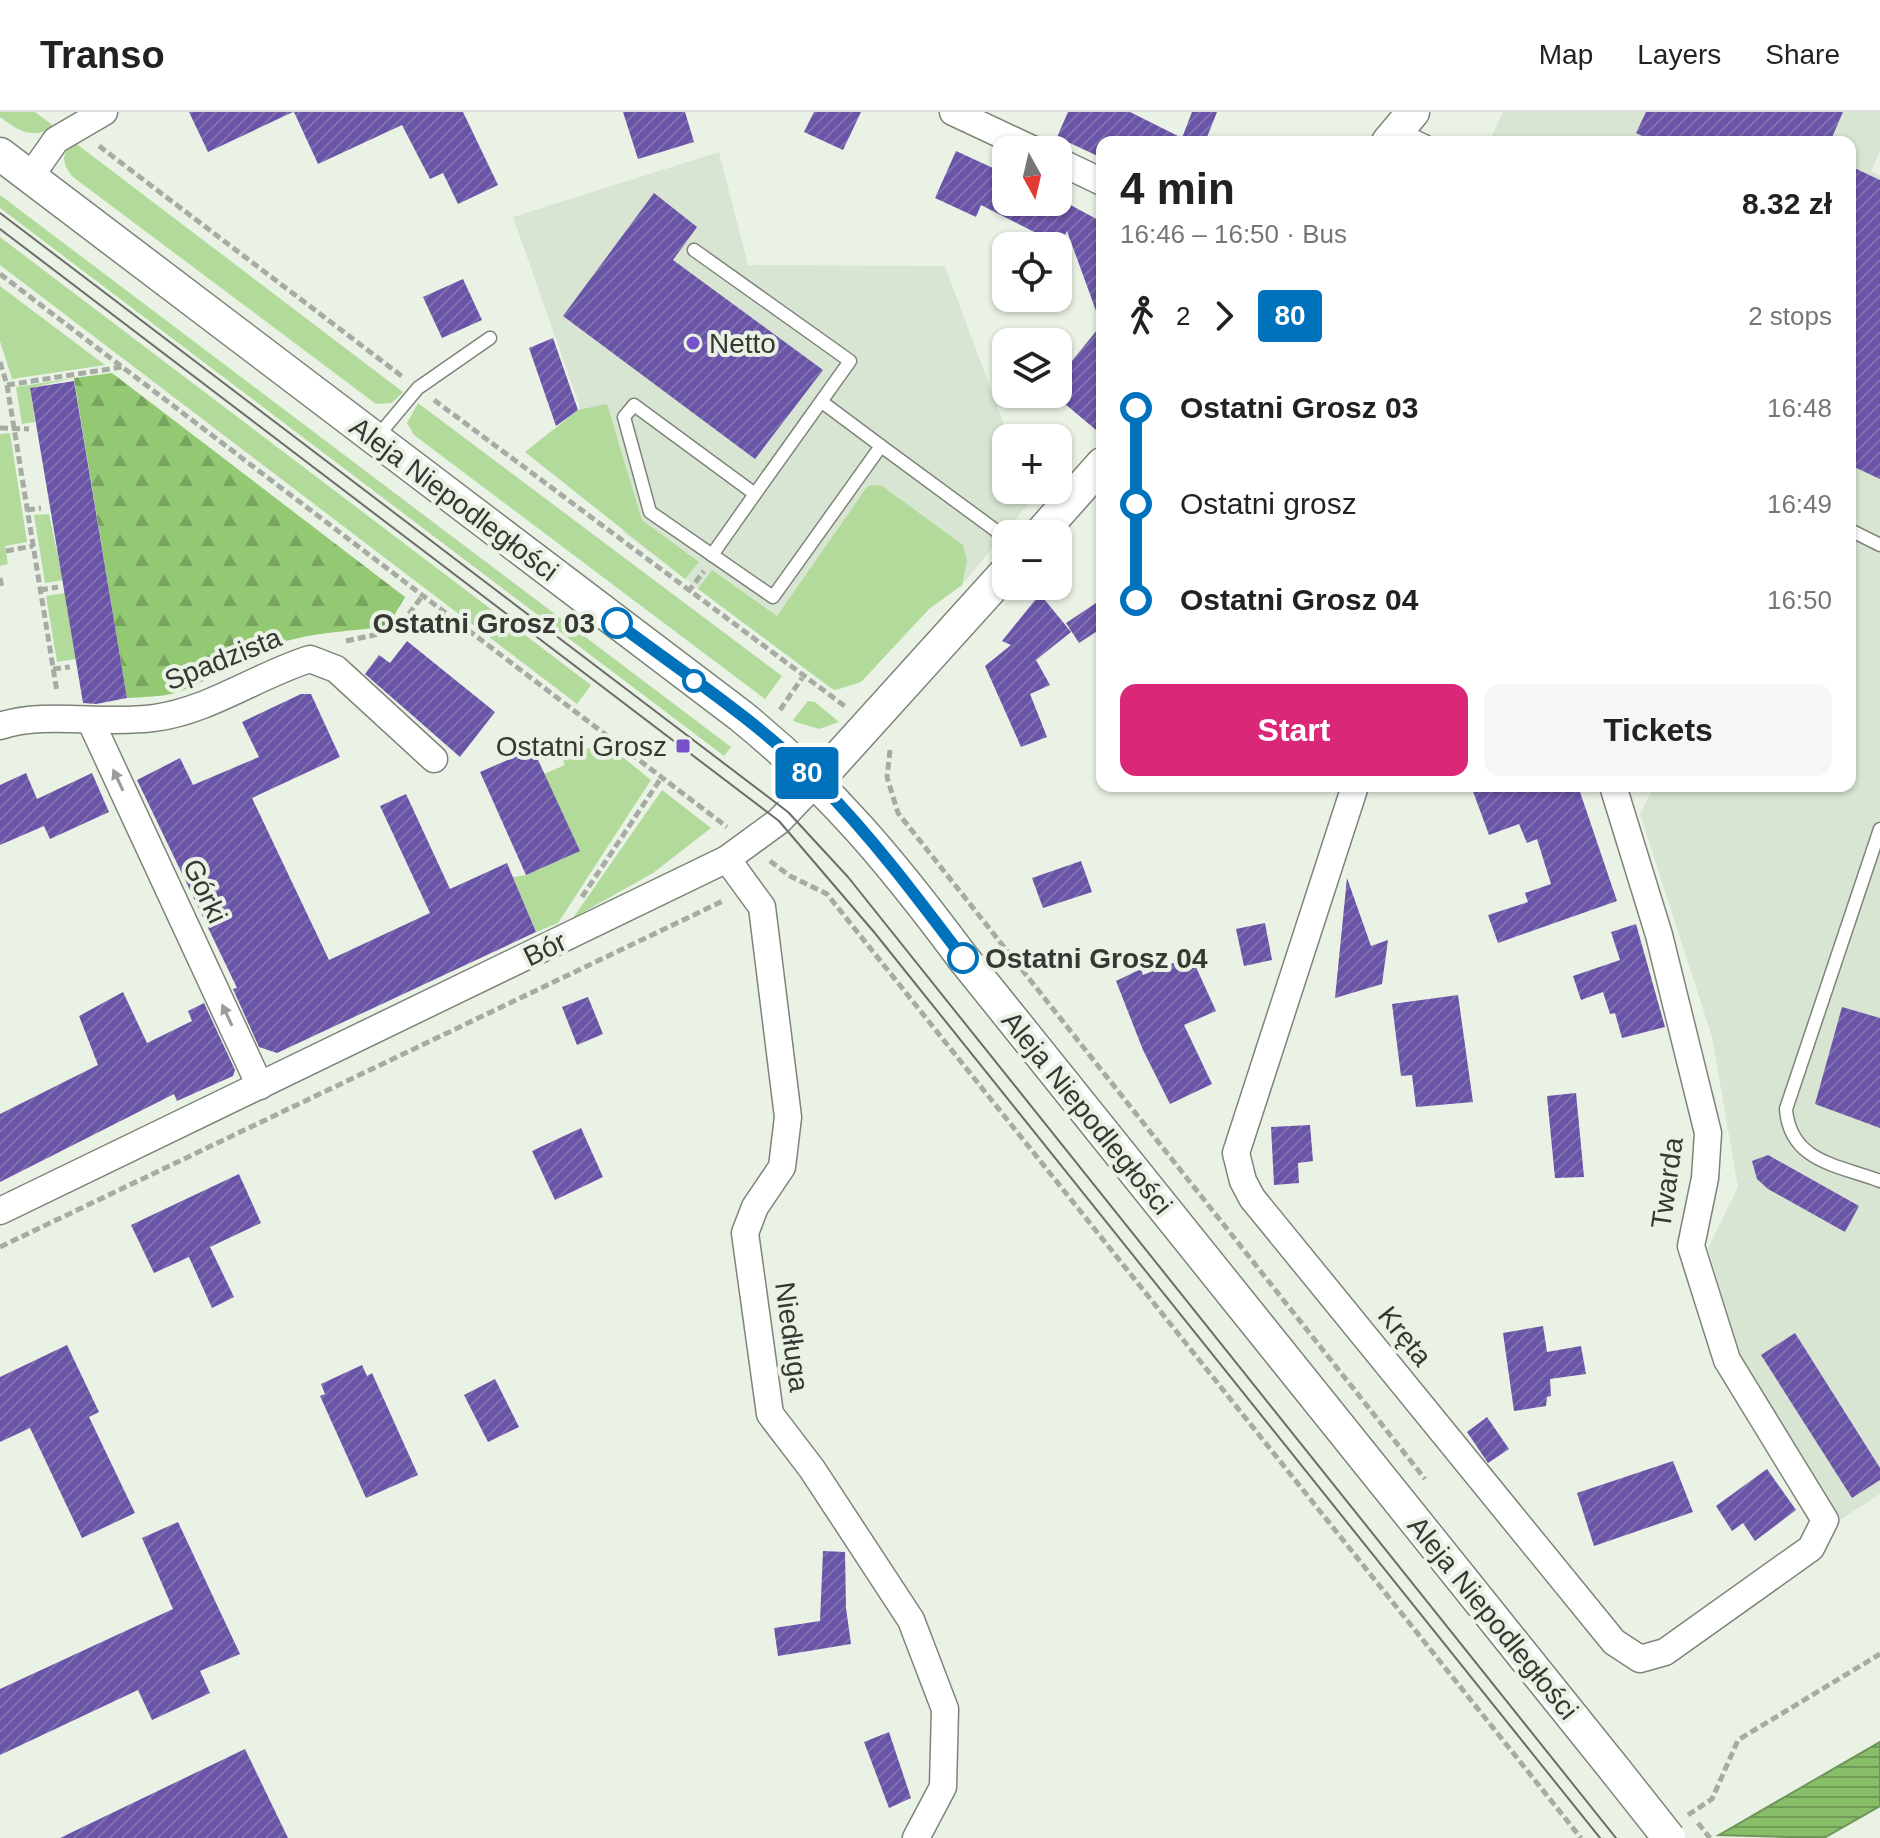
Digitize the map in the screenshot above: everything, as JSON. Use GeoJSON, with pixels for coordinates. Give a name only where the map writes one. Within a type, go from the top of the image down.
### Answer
{"type":"FeatureCollection","features":[{"type":"Feature","properties":{"kind":"street"},"geometry":{"type":"LineString","coordinates":[[30,177],[56,140],[104,112]]}},
{"type":"Feature","properties":{"kind":"street"},"geometry":{"type":"LineString","coordinates":[[953,112],[1004,136]]}},
{"type":"Feature","properties":{"kind":"street","name":"Aleja Niepodległości"},"geometry":{"type":"LineString","coordinates":[[0,154],[741,716],[817,781],[897,869],[963,958],[1669,1838]]}},
{"type":"Feature","properties":{"kind":"street"},"geometry":{"type":"LineString","coordinates":[[1072,168],[1096,179]]}},
{"type":"Feature","properties":{"kind":"street"},"geometry":{"type":"LineString","coordinates":[[1052,520],[1096,471]]}},
{"type":"Feature","properties":{"kind":"street","name":"Bór"},"geometry":{"type":"LineString","coordinates":[[0,1211],[727,859],[779,821],[992,587]]}},
{"type":"Feature","properties":{"kind":"street","name":"Spadzista"},"geometry":{"type":"LineString","coordinates":[[0,726],[23,718],[91,722],[176,714],[310,659],[336,669],[434,759]]}},
{"type":"Feature","properties":{"kind":"street","name":"Górki"},"geometry":{"type":"LineString","coordinates":[[91,722],[260,1086]]}},
{"type":"Feature","properties":{"kind":"street","name":"Kręta"},"geometry":{"type":"LineString","coordinates":[[1353,792],[1236,1153],[1243,1181],[1252,1198],[1498,1501],[1626,1652],[1640,1659],[1665,1652],[1811,1548],[1825,1520]]}},
{"type":"Feature","properties":{"kind":"street","name":"Twarda"},"geometry":{"type":"LineString","coordinates":[[1615,792],[1659,935],[1708,1133],[1705,1178],[1691,1246],[1727,1360],[1825,1520]]}},
{"type":"Feature","properties":{"kind":"street","name":"Niedługa"},"geometry":{"type":"LineString","coordinates":[[727,859],[762,907],[788,1117],[782,1167],[755,1207],[745,1233],[770,1414],[812,1469],[911,1620],[945,1709],[943,1787],[916,1838]]}},
{"type":"Feature","properties":{"kind":"lane"},"geometry":{"type":"LineString","coordinates":[[694,250],[850,361],[710,561]]}},
{"type":"Feature","properties":{"kind":"lane"},"geometry":{"type":"LineString","coordinates":[[375,440],[418,388],[490,338]]}},
{"type":"Feature","properties":{"kind":"lane"},"geometry":{"type":"LineString","coordinates":[[822,402],[992,528]]}},
{"type":"Feature","properties":{"kind":"lane"},"geometry":{"type":"LineString","coordinates":[[755,494],[634,405],[624,417],[650,512],[710,561],[773,597],[881,446]]}},
{"type":"Feature","properties":{"kind":"lane"},"geometry":{"type":"LineString","coordinates":[[1856,533],[1880,545]]}},
{"type":"Feature","properties":{"kind":"lane"},"geometry":{"type":"LineString","coordinates":[[1880,829],[1786,1109],[1793,1138],[1803,1152],[1880,1181]]}},
{"type":"Feature","properties":{"kind":"path"},"geometry":{"type":"LineString","coordinates":[[98,145],[802,678],[849,709]]}},
{"type":"Feature","properties":{"kind":"path"},"geometry":{"type":"LineString","coordinates":[[0,274],[731,830]]}},
{"type":"Feature","properties":{"kind":"path"},"geometry":{"type":"LineString","coordinates":[[0,362],[7,385],[57,696]]}},
{"type":"Feature","properties":{"kind":"path"},"geometry":{"type":"LineString","coordinates":[[7,385],[123,367]]}},
{"type":"Feature","properties":{"kind":"path"},"geometry":{"type":"LineString","coordinates":[[0,428],[13,426],[29,429]]}},
{"type":"Feature","properties":{"kind":"path"},"geometry":{"type":"LineString","coordinates":[[27,510],[41,508]]}},
{"type":"Feature","properties":{"kind":"path"},"geometry":{"type":"LineString","coordinates":[[6,551],[33,546]]}},
{"type":"Feature","properties":{"kind":"path"},"geometry":{"type":"LineString","coordinates":[[688,592],[710,561]]}},
{"type":"Feature","properties":{"kind":"path"},"geometry":{"type":"LineString","coordinates":[[0,578],[2,588]]}},
{"type":"Feature","properties":{"kind":"path"},"geometry":{"type":"LineString","coordinates":[[40,590],[58,587]]}},
{"type":"Feature","properties":{"kind":"path"},"geometry":{"type":"LineString","coordinates":[[342,642],[397,630],[423,595]]}},
{"type":"Feature","properties":{"kind":"path"},"geometry":{"type":"LineString","coordinates":[[53,669],[70,667]]}},
{"type":"Feature","properties":{"kind":"path"},"geometry":{"type":"LineString","coordinates":[[780,710],[802,678]]}},
{"type":"Feature","properties":{"kind":"path"},"geometry":{"type":"LineString","coordinates":[[895,742],[888,753],[887,777],[898,813],[1432,1488]]}},
{"type":"Feature","properties":{"kind":"path"},"geometry":{"type":"LineString","coordinates":[[578,902],[661,778]]}},
{"type":"Feature","properties":{"kind":"path"},"geometry":{"type":"LineString","coordinates":[[758,852],[790,876],[827,894],[1581,1838]]}},
{"type":"Feature","properties":{"kind":"path"},"geometry":{"type":"LineString","coordinates":[[0,1247],[749,889],[790,876]]}},
{"type":"Feature","properties":{"kind":"path"},"geometry":{"type":"LineString","coordinates":[[1712,1799],[1738,1740],[1880,1654]]}},
{"type":"Feature","properties":{"kind":"shaded area"},"geometry":{"type":"Polygon","coordinates":[[[0,112],[35,112],[55,127],[39,133],[26,132],[0,117],[0,112]]]}},
{"type":"Feature","properties":{"kind":"shaded area"},"geometry":{"type":"Polygon","coordinates":[[[1503,112],[1880,112],[1880,151],[1871,171],[1880,176],[1880,1494],[1837,1522],[1740,1359],[1708,1248],[1738,1187],[1712,1037],[1640,814],[1651,792],[1856,792],[1856,136],[1492,136],[1503,112]]]}},
{"type":"Feature","properties":{"kind":"shaded area"},"geometry":{"type":"Polygon","coordinates":[[[74,142],[403,392],[392,403],[376,404],[73,177],[64,159],[66,150],[74,142]]]}},
{"type":"Feature","properties":{"kind":"shaded area"},"geometry":{"type":"Polygon","coordinates":[[[719,152],[748,265],[945,266],[992,392],[992,408],[998,408],[1004,424],[992,424],[992,504],[1028,504],[1015,520],[992,520],[992,548],[962,585],[929,609],[861,682],[838,690],[830,688],[624,533],[513,217],[719,152]]]}},
{"type":"Feature","properties":{"kind":"shaded area"},"geometry":{"type":"Polygon","coordinates":[[[0,195],[731,747],[724,756],[0,208],[0,195]]]}},
{"type":"Feature","properties":{"kind":"shaded area"},"geometry":{"type":"Polygon","coordinates":[[[0,237],[591,685],[577,704],[0,265],[0,237]]]}},
{"type":"Feature","properties":{"kind":"shaded area"},"geometry":{"type":"Polygon","coordinates":[[[0,286],[105,365],[12,379],[0,341],[0,286]]]}},
{"type":"Feature","properties":{"kind":"shaded area"},"geometry":{"type":"Polygon","coordinates":[[[74,378],[30,388],[35,422],[22,424],[16,387],[74,378]]]}},
{"type":"Feature","properties":{"kind":"shaded area"},"geometry":{"type":"Polygon","coordinates":[[[418,403],[782,676],[765,699],[414,435],[407,423],[418,403]]]}},
{"type":"Feature","properties":{"kind":"shaded area"},"geometry":{"type":"Polygon","coordinates":[[[607,404],[642,520],[699,562],[685,579],[525,452],[578,410],[607,404]]]}},
{"type":"Feature","properties":{"kind":"shaded area"},"geometry":{"type":"Polygon","coordinates":[[[10,433],[27,542],[5,546],[8,564],[0,566],[0,434],[10,433]]]}},
{"type":"Feature","properties":{"kind":"shaded area"},"geometry":{"type":"Polygon","coordinates":[[[882,486],[963,545],[967,561],[962,585],[929,609],[861,682],[834,690],[698,589],[712,570],[777,616],[867,487],[882,486]]]}},
{"type":"Feature","properties":{"kind":"shaded area"},"geometry":{"type":"Polygon","coordinates":[[[49,514],[63,580],[45,583],[34,515],[49,514]]]}},
{"type":"Feature","properties":{"kind":"shaded area"},"geometry":{"type":"Polygon","coordinates":[[[65,593],[76,659],[57,662],[46,596],[65,593]]]}},
{"type":"Feature","properties":{"kind":"shaded area"},"geometry":{"type":"Polygon","coordinates":[[[808,701],[815,702],[839,722],[819,729],[793,720],[808,701]]]}},
{"type":"Feature","properties":{"kind":"shaded area"},"geometry":{"type":"Polygon","coordinates":[[[603,741],[651,780],[558,923],[536,932],[513,877],[526,875],[579,851],[544,774],[603,741]]]}},
{"type":"Feature","properties":{"kind":"shaded area"},"geometry":{"type":"Polygon","coordinates":[[[662,790],[711,828],[653,873],[573,918],[662,790]]]}},
{"type":"Feature","properties":{"kind":"shaded area"},"geometry":{"type":"Polygon","coordinates":[[[1880,1742],[1880,1806],[1824,1838],[1719,1835],[1880,1742]]]}},
{"type":"Feature","properties":{"kind":"green space"},"geometry":{"type":"Polygon","coordinates":[[[112,373],[405,597],[388,626],[281,643],[254,653],[183,690],[166,695],[127,698],[74,378],[112,373]]]}},
{"type":"Feature","properties":{"kind":"building"},"geometry":{"type":"Polygon","coordinates":[[[189,112],[293,112],[208,152],[189,112]]]}},
{"type":"Feature","properties":{"kind":"building"},"geometry":{"type":"Polygon","coordinates":[[[294,112],[463,112],[498,185],[458,204],[443,173],[430,179],[402,125],[318,164],[294,112]]]}},
{"type":"Feature","properties":{"kind":"building"},"geometry":{"type":"Polygon","coordinates":[[[623,112],[685,112],[694,142],[638,159],[623,112]]]}},
{"type":"Feature","properties":{"kind":"building"},"geometry":{"type":"Polygon","coordinates":[[[814,112],[861,112],[843,150],[804,132],[814,112]]]}},
{"type":"Feature","properties":{"kind":"building"},"geometry":{"type":"Polygon","coordinates":[[[1068,112],[1130,112],[1178,136],[1096,136],[1096,155],[1072,144],[1072,136],[1057,136],[1068,112]]]}},
{"type":"Feature","properties":{"kind":"building"},"geometry":{"type":"Polygon","coordinates":[[[1192,112],[1217,112],[1207,136],[1183,136],[1192,112]]]}},
{"type":"Feature","properties":{"kind":"building"},"geometry":{"type":"Polygon","coordinates":[[[1646,112],[1843,112],[1833,136],[1642,136],[1636,133],[1646,112]]]}},
{"type":"Feature","properties":{"kind":"building"},"geometry":{"type":"Polygon","coordinates":[[[956,151],[992,168],[992,211],[981,205],[976,217],[935,198],[956,151]]]}},
{"type":"Feature","properties":{"kind":"building"},"geometry":{"type":"Polygon","coordinates":[[[1856,169],[1880,180],[1880,479],[1856,468],[1856,169]]]}},
{"type":"Feature","properties":{"kind":"building","name":"Netto"},"geometry":{"type":"Polygon","coordinates":[[[654,193],[697,227],[673,260],[823,370],[755,459],[563,316],[654,193]]]}},
{"type":"Feature","properties":{"kind":"building"},"geometry":{"type":"Polygon","coordinates":[[[1072,206],[1096,219],[1096,311],[1072,245],[1072,232],[1034,232],[1003,216],[1072,216],[1072,206]]]}},
{"type":"Feature","properties":{"kind":"building"},"geometry":{"type":"Polygon","coordinates":[[[463,279],[482,320],[442,338],[423,297],[463,279]]]}},
{"type":"Feature","properties":{"kind":"building"},"geometry":{"type":"Polygon","coordinates":[[[1096,331],[1096,430],[1070,408],[1072,361],[1096,331]]]}},
{"type":"Feature","properties":{"kind":"building"},"geometry":{"type":"Polygon","coordinates":[[[553,338],[578,410],[556,426],[529,348],[553,338]]]}},
{"type":"Feature","properties":{"kind":"building"},"geometry":{"type":"Polygon","coordinates":[[[74,381],[127,698],[96,704],[83,703],[30,388],[74,381]]]}},
{"type":"Feature","properties":{"kind":"building"},"geometry":{"type":"Polygon","coordinates":[[[1035,600],[1045,600],[1071,632],[1036,660],[1050,685],[1030,694],[1047,737],[1021,747],[985,666],[1011,645],[1002,641],[1035,600]]]}},
{"type":"Feature","properties":{"kind":"building"},"geometry":{"type":"Polygon","coordinates":[[[1096,603],[1096,632],[1079,643],[1066,623],[1096,603]]]}},
{"type":"Feature","properties":{"kind":"building"},"geometry":{"type":"Polygon","coordinates":[[[407,641],[495,712],[460,757],[365,674],[379,655],[390,663],[407,641]]]}},
{"type":"Feature","properties":{"kind":"building"},"geometry":{"type":"Polygon","coordinates":[[[301,694],[311,694],[340,757],[252,798],[329,960],[430,913],[380,806],[406,794],[450,889],[507,863],[536,932],[277,1053],[259,1047],[233,989],[237,988],[137,780],[180,758],[193,785],[259,757],[242,722],[301,694]]]}},
{"type":"Feature","properties":{"kind":"building"},"geometry":{"type":"Polygon","coordinates":[[[533,749],[580,851],[526,875],[480,772],[533,749]]]}},
{"type":"Feature","properties":{"kind":"building"},"geometry":{"type":"Polygon","coordinates":[[[26,773],[37,799],[92,773],[109,812],[50,839],[44,826],[0,845],[0,785],[26,773]]]}},
{"type":"Feature","properties":{"kind":"building"},"geometry":{"type":"Polygon","coordinates":[[[1473,792],[1580,792],[1617,901],[1498,943],[1488,915],[1528,902],[1525,893],[1551,884],[1537,839],[1527,843],[1519,824],[1489,835],[1473,792]]]}},
{"type":"Feature","properties":{"kind":"building"},"geometry":{"type":"Polygon","coordinates":[[[1081,861],[1092,892],[1043,908],[1032,878],[1081,861]]]}},
{"type":"Feature","properties":{"kind":"building"},"geometry":{"type":"Polygon","coordinates":[[[1347,878],[1371,946],[1388,940],[1382,984],[1335,998],[1347,878]]]}},
{"type":"Feature","properties":{"kind":"building"},"geometry":{"type":"Polygon","coordinates":[[[1265,923],[1272,960],[1244,966],[1236,929],[1265,923]]]}},
{"type":"Feature","properties":{"kind":"building"},"geometry":{"type":"Polygon","coordinates":[[[1636,924],[1665,1027],[1622,1038],[1615,1013],[1610,1014],[1603,992],[1581,1000],[1573,976],[1620,960],[1611,932],[1636,924]]]}},
{"type":"Feature","properties":{"kind":"building"},"geometry":{"type":"Polygon","coordinates":[[[1191,956],[1216,1011],[1184,1025],[1212,1084],[1170,1104],[1143,1050],[1116,981],[1141,969],[1143,975],[1191,956]]]}},
{"type":"Feature","properties":{"kind":"building"},"geometry":{"type":"Polygon","coordinates":[[[123,992],[147,1043],[192,1021],[188,1011],[204,1003],[235,1070],[233,1076],[177,1101],[174,1094],[0,1182],[0,1114],[98,1065],[79,1016],[123,992]]]}},
{"type":"Feature","properties":{"kind":"building"},"geometry":{"type":"Polygon","coordinates":[[[1458,995],[1473,1102],[1416,1107],[1412,1075],[1401,1076],[1392,1004],[1458,995]]]}},
{"type":"Feature","properties":{"kind":"building"},"geometry":{"type":"Polygon","coordinates":[[[588,997],[603,1034],[577,1045],[562,1007],[588,997]]]}},
{"type":"Feature","properties":{"kind":"building"},"geometry":{"type":"Polygon","coordinates":[[[1842,1007],[1880,1018],[1880,1128],[1815,1104],[1842,1007]]]}},
{"type":"Feature","properties":{"kind":"building"},"geometry":{"type":"Polygon","coordinates":[[[1576,1093],[1584,1177],[1555,1178],[1547,1096],[1576,1093]]]}},
{"type":"Feature","properties":{"kind":"building"},"geometry":{"type":"Polygon","coordinates":[[[1310,1125],[1313,1161],[1298,1163],[1299,1183],[1274,1185],[1271,1127],[1310,1125]]]}},
{"type":"Feature","properties":{"kind":"building"},"geometry":{"type":"Polygon","coordinates":[[[581,1128],[603,1177],[555,1200],[532,1151],[581,1128]]]}},
{"type":"Feature","properties":{"kind":"building"},"geometry":{"type":"Polygon","coordinates":[[[1768,1155],[1859,1206],[1845,1232],[1768,1189],[1757,1179],[1752,1161],[1768,1155]]]}},
{"type":"Feature","properties":{"kind":"building"},"geometry":{"type":"Polygon","coordinates":[[[239,1174],[261,1223],[210,1247],[234,1297],[212,1308],[189,1257],[154,1273],[131,1225],[239,1174]]]}},
{"type":"Feature","properties":{"kind":"building"},"geometry":{"type":"Polygon","coordinates":[[[1543,1326],[1547,1352],[1581,1346],[1586,1374],[1550,1379],[1551,1396],[1547,1397],[1546,1406],[1514,1411],[1503,1333],[1543,1326]]]}},
{"type":"Feature","properties":{"kind":"building"},"geometry":{"type":"Polygon","coordinates":[[[1795,1333],[1880,1468],[1880,1480],[1852,1498],[1761,1355],[1795,1333]]]}},
{"type":"Feature","properties":{"kind":"building"},"geometry":{"type":"Polygon","coordinates":[[[67,1345],[99,1412],[89,1417],[135,1513],[82,1538],[30,1428],[0,1442],[0,1377],[67,1345]]]}},
{"type":"Feature","properties":{"kind":"building"},"geometry":{"type":"Polygon","coordinates":[[[362,1365],[367,1376],[372,1373],[418,1475],[366,1498],[320,1396],[325,1394],[321,1384],[362,1365]]]}},
{"type":"Feature","properties":{"kind":"building"},"geometry":{"type":"Polygon","coordinates":[[[495,1379],[519,1427],[488,1442],[464,1395],[495,1379]]]}},
{"type":"Feature","properties":{"kind":"building"},"geometry":{"type":"Polygon","coordinates":[[[1487,1417],[1509,1449],[1488,1463],[1467,1432],[1487,1417]]]}},
{"type":"Feature","properties":{"kind":"building"},"geometry":{"type":"Polygon","coordinates":[[[1673,1461],[1693,1512],[1594,1546],[1577,1493],[1673,1461]]]}},
{"type":"Feature","properties":{"kind":"building"},"geometry":{"type":"Polygon","coordinates":[[[1767,1469],[1796,1510],[1755,1541],[1743,1523],[1732,1531],[1716,1506],[1767,1469]]]}},
{"type":"Feature","properties":{"kind":"building"},"geometry":{"type":"Polygon","coordinates":[[[178,1522],[240,1654],[200,1671],[210,1693],[152,1720],[138,1690],[0,1755],[0,1689],[173,1609],[142,1538],[178,1522]]]}},
{"type":"Feature","properties":{"kind":"building"},"geometry":{"type":"Polygon","coordinates":[[[823,1551],[845,1552],[846,1608],[851,1644],[778,1656],[774,1628],[820,1621],[823,1551]]]}},
{"type":"Feature","properties":{"kind":"building"},"geometry":{"type":"Polygon","coordinates":[[[889,1732],[911,1798],[889,1808],[864,1742],[889,1732]]]}},
{"type":"Feature","properties":{"kind":"building"},"geometry":{"type":"Polygon","coordinates":[[[245,1749],[288,1838],[60,1838],[245,1749]]]}},
{"type":"Feature","properties":{"kind":"tram line"},"geometry":{"type":"LineString","coordinates":[[0,213],[788,812],[848,877],[1616,1838]]}},
{"type":"Feature","properties":{"kind":"tram line"},"geometry":{"type":"LineString","coordinates":[[0,229],[779,821],[874,932],[1600,1838]]}},
{"type":"Feature","properties":{"kind":"bus line","name":"80"},"geometry":{"type":"LineString","coordinates":[[617,623],[741,716],[817,781],[897,869],[963,958]]}},
{"type":"Feature","properties":{"kind":"place","name":"Netto"},"geometry":{"type":"Point","coordinates":[693,343]}},
{"type":"Feature","properties":{"kind":"place","name":"Ostatni Grosz 03"},"geometry":{"type":"Point","coordinates":[617,623]}},
{"type":"Feature","properties":{"kind":"place","name":"Ostatni Grosz"},"geometry":{"type":"Point","coordinates":[683,746]}},
{"type":"Feature","properties":{"kind":"place","name":"Ostatni Grosz 04"},"geometry":{"type":"Point","coordinates":[963,958]}}]}
